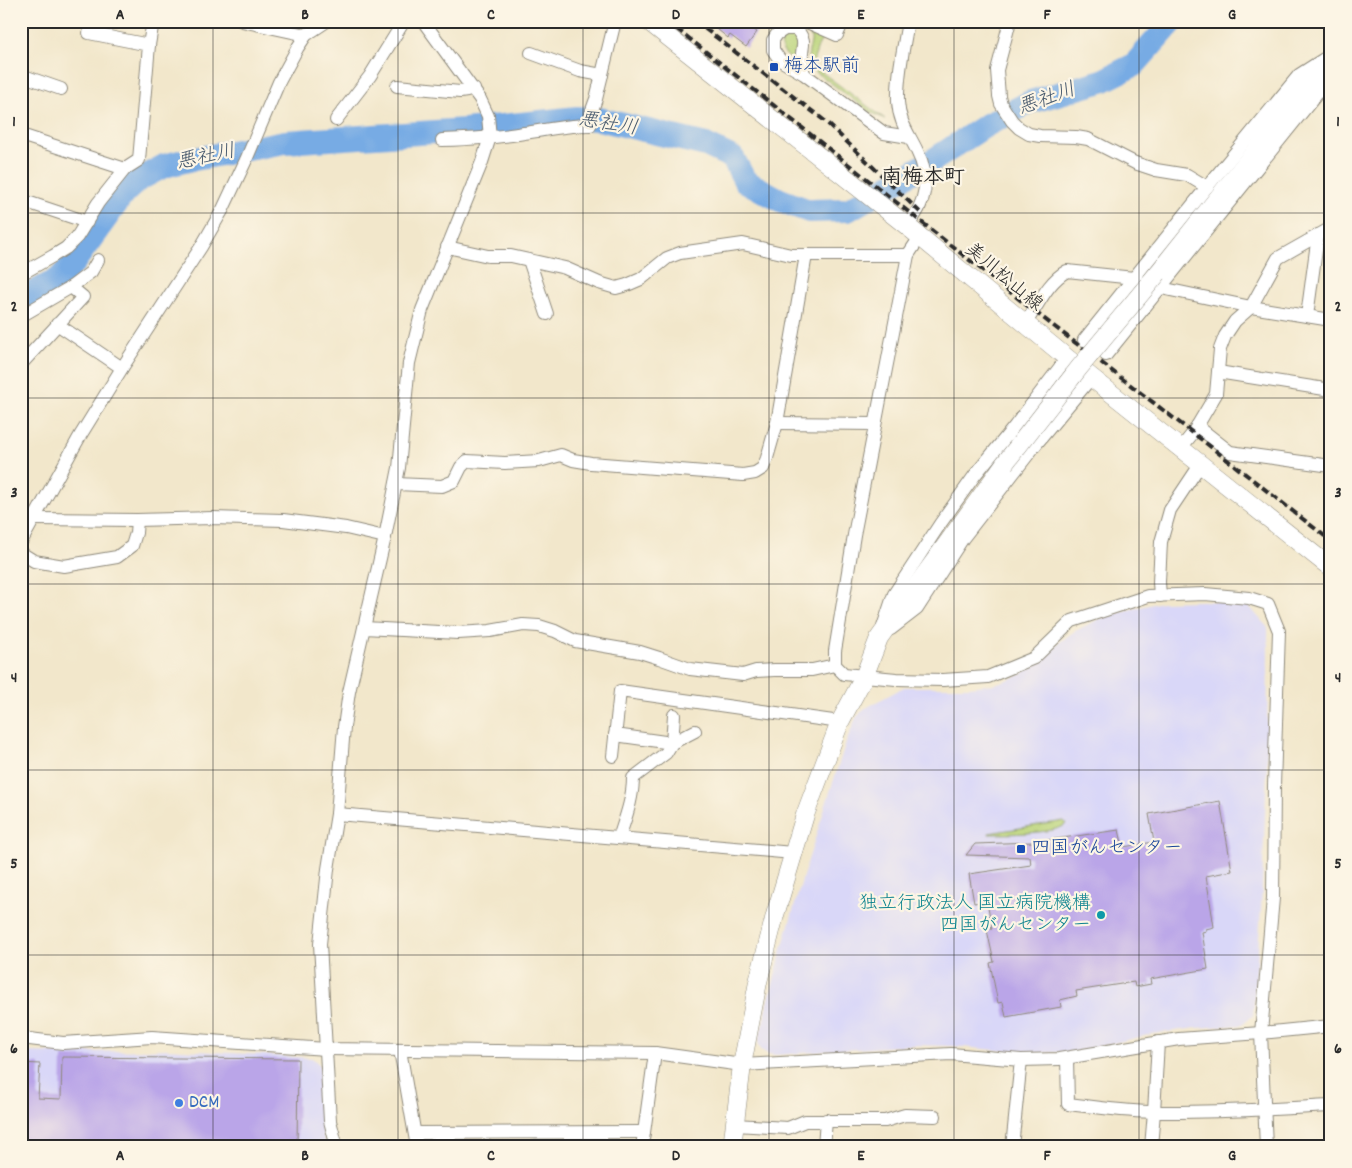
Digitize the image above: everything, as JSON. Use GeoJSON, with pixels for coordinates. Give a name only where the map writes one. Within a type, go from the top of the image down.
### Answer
{"type":"FeatureCollection","features":[{"type":"Feature","properties":{"kind":"street"},"geometry":{"type":"LineString","coordinates":[[21,274],[66,248],[77,237],[98,203],[125,169],[139,160],[152,21]]}},
{"type":"Feature","properties":{"kind":"street"},"geometry":{"type":"LineString","coordinates":[[242,21],[306,35]]}},
{"type":"Feature","properties":{"kind":"street"},"geometry":{"type":"LineString","coordinates":[[21,542],[80,436],[201,247],[223,209],[279,82],[306,35],[327,21]]}},
{"type":"Feature","properties":{"kind":"street"},"geometry":{"type":"LineString","coordinates":[[336,120],[370,76],[404,21]]}},
{"type":"Feature","properties":{"kind":"street"},"geometry":{"type":"LineString","coordinates":[[337,1147],[330,1122],[320,944],[328,869],[337,814],[349,692],[396,484],[409,363],[422,310],[482,162],[490,135],[488,116],[480,99],[423,21]]}},
{"type":"Feature","properties":{"kind":"street"},"geometry":{"type":"LineString","coordinates":[[442,140],[522,134],[562,127],[590,125],[614,21]]}},
{"type":"Feature","properties":{"kind":"street","name":"美川松山線"},"geometry":{"type":"LineString","coordinates":[[648,21],[914,232],[1091,378],[1331,568]]}},
{"type":"Feature","properties":{"kind":"street"},"geometry":{"type":"LineString","coordinates":[[805,21],[836,35],[843,21]]}},
{"type":"Feature","properties":{"kind":"street"},"geometry":{"type":"LineString","coordinates":[[908,21],[898,101],[903,125],[918,152],[925,178],[922,202],[915,217],[914,232],[854,535],[835,652],[835,665],[844,674],[864,677],[943,680],[988,677],[1034,658],[1072,621],[1148,596],[1205,594],[1249,598],[1268,604],[1279,631],[1274,786],[1273,898],[1261,1033],[1266,1147]]}},
{"type":"Feature","properties":{"kind":"street"},"geometry":{"type":"LineString","coordinates":[[1010,21],[997,70],[999,96],[1001,104],[1019,128],[1028,134],[1088,139],[1135,163],[1156,170],[1187,174],[1206,187]]}},
{"type":"Feature","properties":{"kind":"street"},"geometry":{"type":"LineString","coordinates":[[89,33],[149,45]]}},
{"type":"Feature","properties":{"kind":"street"},"geometry":{"type":"LineString","coordinates":[[531,54],[580,71],[602,75]]}},
{"type":"Feature","properties":{"kind":"street"},"geometry":{"type":"LineString","coordinates":[[1084,340],[1206,187],[1299,75],[1331,57]]}},
{"type":"Feature","properties":{"kind":"street"},"geometry":{"type":"LineString","coordinates":[[879,638],[1005,463],[1079,368],[1159,280],[1331,57]]}},
{"type":"Feature","properties":{"kind":"street"},"geometry":{"type":"LineString","coordinates":[[804,74],[884,133],[909,137]]}},
{"type":"Feature","properties":{"kind":"street"},"geometry":{"type":"LineString","coordinates":[[21,75],[62,89]]}},
{"type":"Feature","properties":{"kind":"street"},"geometry":{"type":"LineString","coordinates":[[397,86],[460,92],[474,89]]}},
{"type":"Feature","properties":{"kind":"street"},"geometry":{"type":"LineString","coordinates":[[21,135],[125,169]]}},
{"type":"Feature","properties":{"kind":"street"},"geometry":{"type":"LineString","coordinates":[[21,200],[87,222]]}},
{"type":"Feature","properties":{"kind":"street"},"geometry":{"type":"LineString","coordinates":[[1181,448],[1216,394],[1220,349],[1225,336],[1235,321],[1251,307],[1278,258],[1331,228]]}},
{"type":"Feature","properties":{"kind":"street"},"geometry":{"type":"LineString","coordinates":[[1307,316],[1318,235]]}},
{"type":"Feature","properties":{"kind":"street"},"geometry":{"type":"LineString","coordinates":[[448,247],[488,256],[512,256],[565,268],[599,283],[616,288],[641,279],[667,258],[680,252],[742,244],[791,255],[908,255]]}},
{"type":"Feature","properties":{"kind":"street"},"geometry":{"type":"LineString","coordinates":[[396,484],[442,486],[454,482],[461,467],[467,461],[539,461],[561,455],[573,460],[591,463],[743,475],[755,473],[763,468],[777,423],[806,255]]}},
{"type":"Feature","properties":{"kind":"street"},"geometry":{"type":"LineString","coordinates":[[21,316],[71,287],[91,272],[98,260]]}},
{"type":"Feature","properties":{"kind":"street"},"geometry":{"type":"LineString","coordinates":[[529,260],[547,314]]}},
{"type":"Feature","properties":{"kind":"street"},"geometry":{"type":"LineString","coordinates":[[21,261],[36,266]]}},
{"type":"Feature","properties":{"kind":"street"},"geometry":{"type":"LineString","coordinates":[[1025,324],[1051,282],[1058,275],[1067,271],[1159,280],[1251,307],[1331,320]]}},
{"type":"Feature","properties":{"kind":"street"},"geometry":{"type":"LineString","coordinates":[[1106,355],[1128,328],[1159,280]]}},
{"type":"Feature","properties":{"kind":"street"},"geometry":{"type":"LineString","coordinates":[[21,361],[24,361],[83,297],[71,287]]}},
{"type":"Feature","properties":{"kind":"street"},"geometry":{"type":"LineString","coordinates":[[1107,311],[1109,325],[1118,330],[1128,328]]}},
{"type":"Feature","properties":{"kind":"street"},"geometry":{"type":"LineString","coordinates":[[57,324],[122,368]]}},
{"type":"Feature","properties":{"kind":"street"},"geometry":{"type":"LineString","coordinates":[[732,1147],[742,1065],[758,982],[793,853],[805,815],[840,722],[864,677],[894,594],[975,475],[1067,358]]}},
{"type":"Feature","properties":{"kind":"street"},"geometry":{"type":"LineString","coordinates":[[1218,372],[1331,390]]}},
{"type":"Feature","properties":{"kind":"street"},"geometry":{"type":"LineString","coordinates":[[879,638],[917,609],[963,538],[1091,378]]}},
{"type":"Feature","properties":{"kind":"street"},"geometry":{"type":"LineString","coordinates":[[777,423],[875,424]]}},
{"type":"Feature","properties":{"kind":"street"},"geometry":{"type":"LineString","coordinates":[[1197,426],[1230,452],[1331,466]]}},
{"type":"Feature","properties":{"kind":"street"},"geometry":{"type":"LineString","coordinates":[[1160,596],[1161,542],[1170,510],[1200,465]]}},
{"type":"Feature","properties":{"kind":"street"},"geometry":{"type":"LineString","coordinates":[[35,519],[137,520],[213,518],[283,520],[346,528],[385,537]]}},
{"type":"Feature","properties":{"kind":"street"},"geometry":{"type":"LineString","coordinates":[[21,553],[34,560],[64,566],[117,557],[132,546],[137,520]]}},
{"type":"Feature","properties":{"kind":"street"},"geometry":{"type":"LineString","coordinates":[[364,628],[458,633],[539,626],[575,640],[640,652],[690,669],[742,675],[756,671],[812,670],[835,665]]}},
{"type":"Feature","properties":{"kind":"street"},"geometry":{"type":"LineString","coordinates":[[613,756],[620,691],[840,722]]}},
{"type":"Feature","properties":{"kind":"street"},"geometry":{"type":"LineString","coordinates":[[619,838],[629,805],[633,778],[666,753],[672,743],[674,716]]}},
{"type":"Feature","properties":{"kind":"street"},"geometry":{"type":"LineString","coordinates":[[615,735],[672,743],[695,731]]}},
{"type":"Feature","properties":{"kind":"street"},"geometry":{"type":"LineString","coordinates":[[337,814],[793,853]]}},
{"type":"Feature","properties":{"kind":"street"},"geometry":{"type":"LineString","coordinates":[[21,1038],[63,1043],[152,1037],[326,1049],[655,1053],[742,1065],[951,1054],[1021,1060],[1067,1058],[1178,1038],[1261,1033],[1331,1026]]}},
{"type":"Feature","properties":{"kind":"street"},"geometry":{"type":"LineString","coordinates":[[1151,1147],[1158,1042]]}},
{"type":"Feature","properties":{"kind":"street"},"geometry":{"type":"LineString","coordinates":[[400,1050],[417,1147]]}},
{"type":"Feature","properties":{"kind":"street"},"geometry":{"type":"LineString","coordinates":[[642,1147],[655,1053]]}},
{"type":"Feature","properties":{"kind":"street"},"geometry":{"type":"LineString","coordinates":[[1067,1058],[1068,1104],[1154,1112],[1265,1110],[1331,1106]]}},
{"type":"Feature","properties":{"kind":"street"},"geometry":{"type":"LineString","coordinates":[[1012,1147],[1021,1060]]}},
{"type":"Feature","properties":{"kind":"street"},"geometry":{"type":"LineString","coordinates":[[735,1125],[788,1128],[805,1121],[885,1121],[905,1115],[935,1116]]}},
{"type":"Feature","properties":{"kind":"street"},"geometry":{"type":"LineString","coordinates":[[824,1147],[826,1120]]}},
{"type":"Feature","properties":{"kind":"street"},"geometry":{"type":"LineString","coordinates":[[415,1133],[644,1132]]}},
{"type":"Feature","properties":{"kind":"shaded area"},"geometry":{"type":"Polygon","coordinates":[[[1203,601],[1247,604],[1268,628],[1267,768],[1261,911],[1253,1016],[1242,1025],[1196,1028],[1152,1034],[1076,1052],[1026,1053],[953,1046],[912,1045],[776,1055],[768,1054],[761,1050],[758,1042],[805,870],[845,745],[856,718],[864,709],[904,687],[969,687],[995,684],[1018,676],[1037,663],[1057,644],[1075,631],[1099,619],[1162,602],[1203,601]]]}},
{"type":"Feature","properties":{"kind":"shaded area","name":"DCM"},"geometry":{"type":"Polygon","coordinates":[[[166,1049],[312,1058],[320,1065],[323,1134],[326,1147],[21,1147],[21,1052],[71,1053],[166,1049]]]}},
{"type":"Feature","properties":{"kind":"green space"},"geometry":{"type":"Polygon","coordinates":[[[800,23],[826,34],[819,44],[812,65],[885,119],[870,112],[813,69],[809,63],[808,56],[811,38],[809,33],[798,24],[800,23]]]}},
{"type":"Feature","properties":{"kind":"green space"},"geometry":{"type":"Polygon","coordinates":[[[785,36],[794,36],[798,42],[794,61],[786,55],[782,47],[782,40],[785,36]]]}},
{"type":"Feature","properties":{"kind":"green space"},"geometry":{"type":"Polygon","coordinates":[[[1064,821],[1065,825],[1051,830],[1029,833],[989,834],[989,833],[1064,821]]]}},
{"type":"Feature","properties":{"kind":"building"},"geometry":{"type":"Polygon","coordinates":[[[707,21],[742,21],[757,32],[746,47],[730,35],[728,38],[707,21]]]}},
{"type":"Feature","properties":{"kind":"building","name":"独立行政法人 国立病院機構 四国がんセンター"},"geometry":{"type":"Polygon","coordinates":[[[1220,801],[1232,871],[1206,876],[1214,927],[1202,932],[1208,969],[1150,979],[1151,984],[1135,987],[1134,982],[1076,991],[1077,996],[1060,1000],[1061,1007],[1006,1017],[1003,1002],[998,1003],[990,963],[994,962],[987,930],[992,929],[987,901],[974,903],[969,874],[1031,865],[1030,857],[966,855],[975,844],[1034,842],[1119,830],[1123,847],[1154,842],[1149,814],[1220,801]]]}},
{"type":"Feature","properties":{"kind":"building","name":"DCM"},"geometry":{"type":"Polygon","coordinates":[[[62,1057],[298,1059],[297,1147],[21,1147],[21,1063],[40,1064],[38,1098],[61,1099],[62,1057]]]}},
{"type":"Feature","properties":{"kind":"waterway","name":"悪社川"},"geometry":{"type":"LineString","coordinates":[[21,299],[59,279],[75,261],[124,193],[138,180],[164,166],[285,142],[465,130],[577,118],[599,119],[706,145],[733,158],[745,181],[780,200],[809,211],[848,210],[935,159],[985,126],[1030,102],[1102,81],[1134,65],[1173,21]]}},
{"type":"Feature","properties":{"kind":"railway"},"geometry":{"type":"LineString","coordinates":[[667,21],[1034,311],[1331,541]]}},
{"type":"Feature","properties":{"kind":"railway"},"geometry":{"type":"LineString","coordinates":[[695,21],[825,121],[923,215]]}},
{"type":"Feature","properties":{"kind":"place","name":"梅本駅前"},"geometry":{"type":"Point","coordinates":[774,67]}},
{"type":"Feature","properties":{"kind":"place","name":"四国がんセンター"},"geometry":{"type":"Point","coordinates":[1021,849]}},
{"type":"Feature","properties":{"kind":"place","name":"独立行政法人 国立病院機構 四国がんセンター"},"geometry":{"type":"Point","coordinates":[1101,915]}},
{"type":"Feature","properties":{"kind":"place","name":"DCM"},"geometry":{"type":"Point","coordinates":[179,1103]}},
{"type":"Feature","properties":{"kind":"district","name":"南梅本町"},"geometry":{"type":"Point","coordinates":[923,179]}}]}
